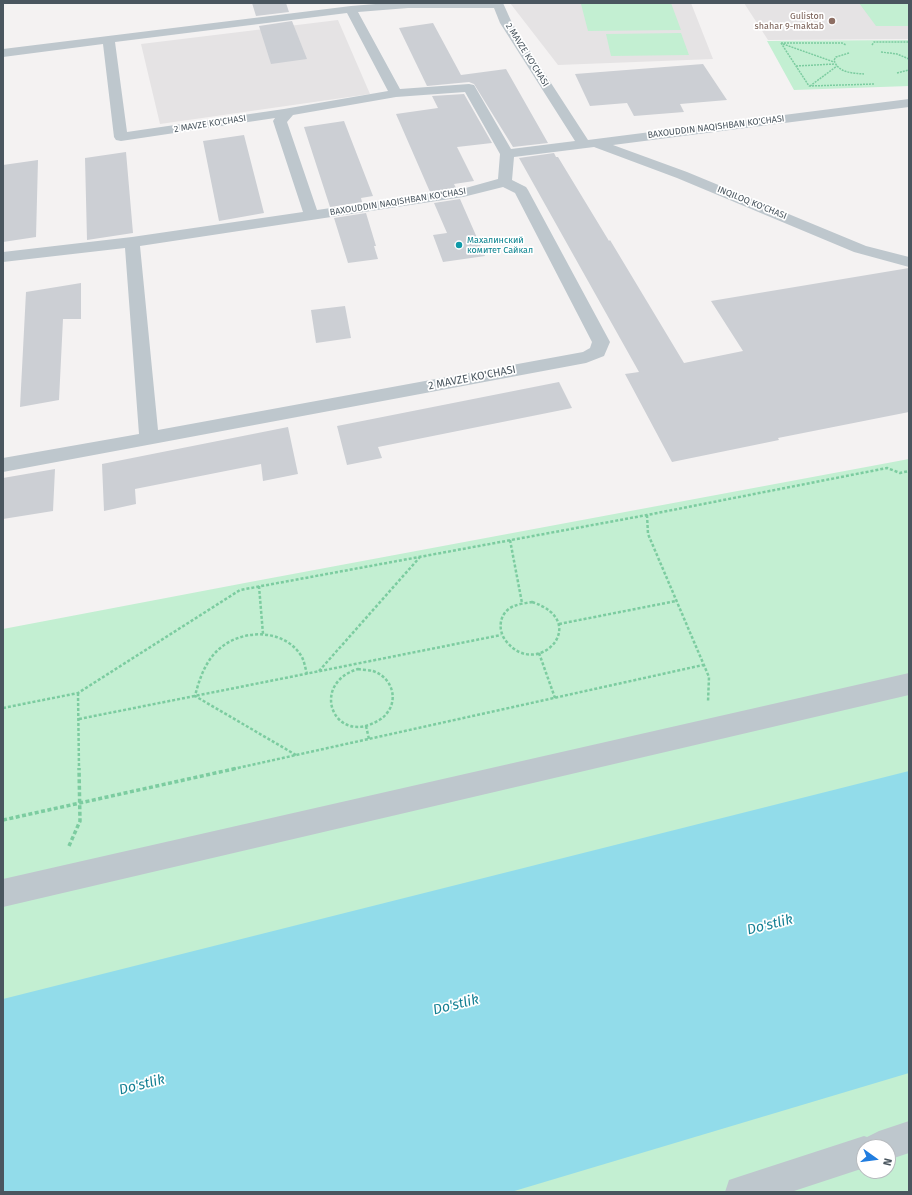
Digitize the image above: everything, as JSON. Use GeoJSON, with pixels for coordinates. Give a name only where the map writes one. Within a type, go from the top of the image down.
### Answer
{"type":"FeatureCollection","features":[{"type":"Feature","properties":{"kind":"street","name":"2 MAVZE KO'CHASI"},"geometry":{"type":"LineString","coordinates":[[3,53],[109,40],[314,9],[351,9],[407,4],[498,4],[506,23],[589,144]]}},
{"type":"Feature","properties":{"kind":"street"},"geometry":{"type":"LineString","coordinates":[[351,9],[396,93]]}},
{"type":"Feature","properties":{"kind":"street","name":"2 MAVZE KO'CHASI"},"geometry":{"type":"LineString","coordinates":[[109,40],[121,137],[289,112],[396,93],[469,88],[507,154]]}},
{"type":"Feature","properties":{"kind":"street","name":"BAXOUDDIN NAQISHBAN KO'CHASI"},"geometry":{"type":"LineString","coordinates":[[507,154],[909,102]]}},
{"type":"Feature","properties":{"kind":"street"},"geometry":{"type":"LineString","coordinates":[[289,112],[280,121],[311,216]]}},
{"type":"Feature","properties":{"kind":"street","name":"INQILOQ KO'CHASI"},"geometry":{"type":"LineString","coordinates":[[589,144],[682,175],[860,249],[909,262]]}},
{"type":"Feature","properties":{"kind":"street"},"geometry":{"type":"LineString","coordinates":[[505,182],[507,154]]}},
{"type":"Feature","properties":{"kind":"street","name":"2 MAVZE KO'CHASI"},"geometry":{"type":"LineString","coordinates":[[149,439],[586,357],[598,352],[601,342],[521,190],[505,182]]}},
{"type":"Feature","properties":{"kind":"street","name":"BAXOUDDIN NAQISHBAN KO'CHASI"},"geometry":{"type":"LineString","coordinates":[[3,257],[132,242],[311,216],[463,193],[505,182]]}},
{"type":"Feature","properties":{"kind":"street"},"geometry":{"type":"LineString","coordinates":[[3,465],[149,439],[132,242]]}},
{"type":"Feature","properties":{"kind":"street"},"geometry":{"type":"LineString","coordinates":[[3,893],[909,684]]}},
{"type":"Feature","properties":{"kind":"street"},"geometry":{"type":"LineString","coordinates":[[896,1141],[909,1137]]}},
{"type":"Feature","properties":{"kind":"street"},"geometry":{"type":"LineString","coordinates":[[741,1192],[856,1155]]}},
{"type":"Feature","properties":{"kind":"path"},"geometry":{"type":"LineString","coordinates":[[872,44],[874,42],[909,42]]}},
{"type":"Feature","properties":{"kind":"path"},"geometry":{"type":"LineString","coordinates":[[781,43],[842,43],[846,45]]}},
{"type":"Feature","properties":{"kind":"path"},"geometry":{"type":"LineString","coordinates":[[781,43],[834,63],[847,72],[864,74]]}},
{"type":"Feature","properties":{"kind":"path"},"geometry":{"type":"LineString","coordinates":[[781,43],[810,86]]}},
{"type":"Feature","properties":{"kind":"path"},"geometry":{"type":"LineString","coordinates":[[881,52],[898,54],[908,58]]}},
{"type":"Feature","properties":{"kind":"path"},"geometry":{"type":"LineString","coordinates":[[834,63],[836,57],[849,53]]}},
{"type":"Feature","properties":{"kind":"path"},"geometry":{"type":"LineString","coordinates":[[796,66],[834,63]]}},
{"type":"Feature","properties":{"kind":"path"},"geometry":{"type":"LineString","coordinates":[[810,86],[837,66]]}},
{"type":"Feature","properties":{"kind":"path"},"geometry":{"type":"LineString","coordinates":[[897,73],[909,70]]}},
{"type":"Feature","properties":{"kind":"path"},"geometry":{"type":"LineString","coordinates":[[810,86],[877,84]]}},
{"type":"Feature","properties":{"kind":"path"},"geometry":{"type":"LineString","coordinates":[[3,708],[78,693],[240,590],[647,515],[887,468],[900,473],[909,471]]}},
{"type":"Feature","properties":{"kind":"path"},"geometry":{"type":"LineString","coordinates":[[647,515],[648,534],[709,677],[707,698],[716,729]]}},
{"type":"Feature","properties":{"kind":"path"},"geometry":{"type":"LineString","coordinates":[[510,540],[522,603]]}},
{"type":"Feature","properties":{"kind":"path"},"geometry":{"type":"LineString","coordinates":[[318,672],[420,556]]}},
{"type":"Feature","properties":{"kind":"path"},"geometry":{"type":"LineString","coordinates":[[259,586],[263,634]]}},
{"type":"Feature","properties":{"kind":"path"},"geometry":{"type":"LineString","coordinates":[[559,624],[676,601]]}},
{"type":"Feature","properties":{"kind":"path"},"geometry":{"type":"LineString","coordinates":[[532,602],[545,607],[555,616],[559,624],[559,633],[556,642],[540,654],[527,654],[513,650],[505,643],[499,626],[501,618],[513,605],[532,602]]}},
{"type":"Feature","properties":{"kind":"path"},"geometry":{"type":"LineString","coordinates":[[195,696],[200,676],[218,650],[237,637],[263,634],[281,638],[300,654],[307,674]]}},
{"type":"Feature","properties":{"kind":"path"},"geometry":{"type":"LineString","coordinates":[[79,719],[501,635]]}},
{"type":"Feature","properties":{"kind":"path"},"geometry":{"type":"LineString","coordinates":[[540,654],[555,698]]}},
{"type":"Feature","properties":{"kind":"path"},"geometry":{"type":"LineString","coordinates":[[357,664],[358,669]]}},
{"type":"Feature","properties":{"kind":"path"},"geometry":{"type":"LineString","coordinates":[[3,820],[703,665]]}},
{"type":"Feature","properties":{"kind":"path"},"geometry":{"type":"LineString","coordinates":[[358,669],[372,670],[385,676],[393,693],[392,703],[388,712],[380,720],[371,725],[360,727],[350,726],[341,721],[334,714],[330,705],[330,696],[333,686],[339,678],[348,672],[358,669]]}},
{"type":"Feature","properties":{"kind":"path"},"geometry":{"type":"LineString","coordinates":[[68,877],[69,844],[80,821],[78,693]]}},
{"type":"Feature","properties":{"kind":"path"},"geometry":{"type":"LineString","coordinates":[[195,696],[296,755]]}},
{"type":"Feature","properties":{"kind":"path"},"geometry":{"type":"LineString","coordinates":[[366,726],[369,739]]}},
{"type":"Feature","properties":{"kind":"shaded area"},"geometry":{"type":"Polygon","coordinates":[[[510,3],[691,3],[713,59],[558,65],[510,3]]]}},
{"type":"Feature","properties":{"kind":"shaded area","name":"Guliston shahar 9-maktab"},"geometry":{"type":"Polygon","coordinates":[[[744,3],[909,3],[909,39],[768,40],[744,3]]]}},
{"type":"Feature","properties":{"kind":"shaded area"},"geometry":{"type":"Polygon","coordinates":[[[338,20],[370,94],[160,124],[141,44],[338,20]]]}},
{"type":"Feature","properties":{"kind":"green space"},"geometry":{"type":"Polygon","coordinates":[[[671,3],[681,30],[588,31],[581,4],[671,3]]]}},
{"type":"Feature","properties":{"kind":"green space"},"geometry":{"type":"Polygon","coordinates":[[[859,3],[909,3],[909,26],[876,26],[859,3]]]}},
{"type":"Feature","properties":{"kind":"green space"},"geometry":{"type":"Polygon","coordinates":[[[681,33],[689,55],[611,56],[606,34],[681,33]]]}},
{"type":"Feature","properties":{"kind":"green space"},"geometry":{"type":"Polygon","coordinates":[[[909,40],[909,86],[794,90],[767,41],[909,40]]]}},
{"type":"Feature","properties":{"kind":"green space"},"geometry":{"type":"Polygon","coordinates":[[[909,459],[909,1192],[3,1192],[3,629],[909,459]]]}},
{"type":"Feature","properties":{"kind":"water","name":"Do'stlik"},"geometry":{"type":"Polygon","coordinates":[[[909,771],[909,1073],[511,1192],[3,1192],[3,999],[909,771]]]}},
{"type":"Feature","properties":{"kind":"building"},"geometry":{"type":"Polygon","coordinates":[[[252,3],[286,3],[289,12],[256,16],[252,3]]]}},
{"type":"Feature","properties":{"kind":"building"},"geometry":{"type":"Polygon","coordinates":[[[292,21],[307,59],[271,64],[259,26],[292,21]]]}},
{"type":"Feature","properties":{"kind":"building"},"geometry":{"type":"Polygon","coordinates":[[[433,23],[461,75],[506,69],[548,143],[513,147],[474,84],[469,82],[427,86],[399,28],[433,23]]]}},
{"type":"Feature","properties":{"kind":"building"},"geometry":{"type":"Polygon","coordinates":[[[703,64],[727,100],[680,104],[684,112],[634,116],[627,103],[590,106],[575,74],[703,64]]]}},
{"type":"Feature","properties":{"kind":"building"},"geometry":{"type":"Polygon","coordinates":[[[464,94],[492,143],[457,147],[474,181],[454,184],[456,188],[430,192],[396,114],[438,108],[432,96],[464,94]]]}},
{"type":"Feature","properties":{"kind":"building"},"geometry":{"type":"Polygon","coordinates":[[[344,121],[373,196],[361,198],[362,202],[330,207],[304,127],[344,121]]]}},
{"type":"Feature","properties":{"kind":"building"},"geometry":{"type":"Polygon","coordinates":[[[244,135],[264,213],[219,221],[203,141],[244,135]]]}},
{"type":"Feature","properties":{"kind":"building"},"geometry":{"type":"Polygon","coordinates":[[[126,152],[133,233],[87,240],[85,158],[126,152]]]}},
{"type":"Feature","properties":{"kind":"building"},"geometry":{"type":"Polygon","coordinates":[[[554,153],[556,157],[558,157],[609,241],[610,240],[684,363],[743,351],[711,301],[909,268],[909,412],[778,438],[779,440],[672,462],[625,374],[639,372],[519,158],[554,153]]]}},
{"type":"Feature","properties":{"kind":"building"},"geometry":{"type":"Polygon","coordinates":[[[38,160],[36,237],[3,242],[3,165],[38,160]]]}},
{"type":"Feature","properties":{"kind":"building"},"geometry":{"type":"Polygon","coordinates":[[[460,199],[485,256],[443,262],[433,235],[447,233],[434,203],[460,199]]]}},
{"type":"Feature","properties":{"kind":"building"},"geometry":{"type":"Polygon","coordinates":[[[366,213],[376,246],[374,246],[378,259],[348,263],[334,218],[366,213]]]}},
{"type":"Feature","properties":{"kind":"building"},"geometry":{"type":"Polygon","coordinates":[[[81,283],[81,319],[63,319],[59,400],[20,407],[26,292],[81,283]]]}},
{"type":"Feature","properties":{"kind":"building"},"geometry":{"type":"Polygon","coordinates":[[[345,306],[351,338],[316,343],[311,310],[345,306]]]}},
{"type":"Feature","properties":{"kind":"building"},"geometry":{"type":"Polygon","coordinates":[[[559,382],[572,408],[378,447],[382,458],[347,465],[337,426],[559,382]]]}},
{"type":"Feature","properties":{"kind":"building"},"geometry":{"type":"Polygon","coordinates":[[[288,427],[298,474],[263,481],[261,464],[135,489],[136,504],[104,511],[102,464],[288,427]]]}},
{"type":"Feature","properties":{"kind":"building"},"geometry":{"type":"Polygon","coordinates":[[[55,469],[53,511],[3,519],[3,478],[55,469]]]}},
{"type":"Feature","properties":{"kind":"place","name":"Guliston shahar 9-maktab"},"geometry":{"type":"Point","coordinates":[832,21]}},
{"type":"Feature","properties":{"kind":"place","name":"Махалинский комитет Сайкал"},"geometry":{"type":"Point","coordinates":[459,245]}}]}
